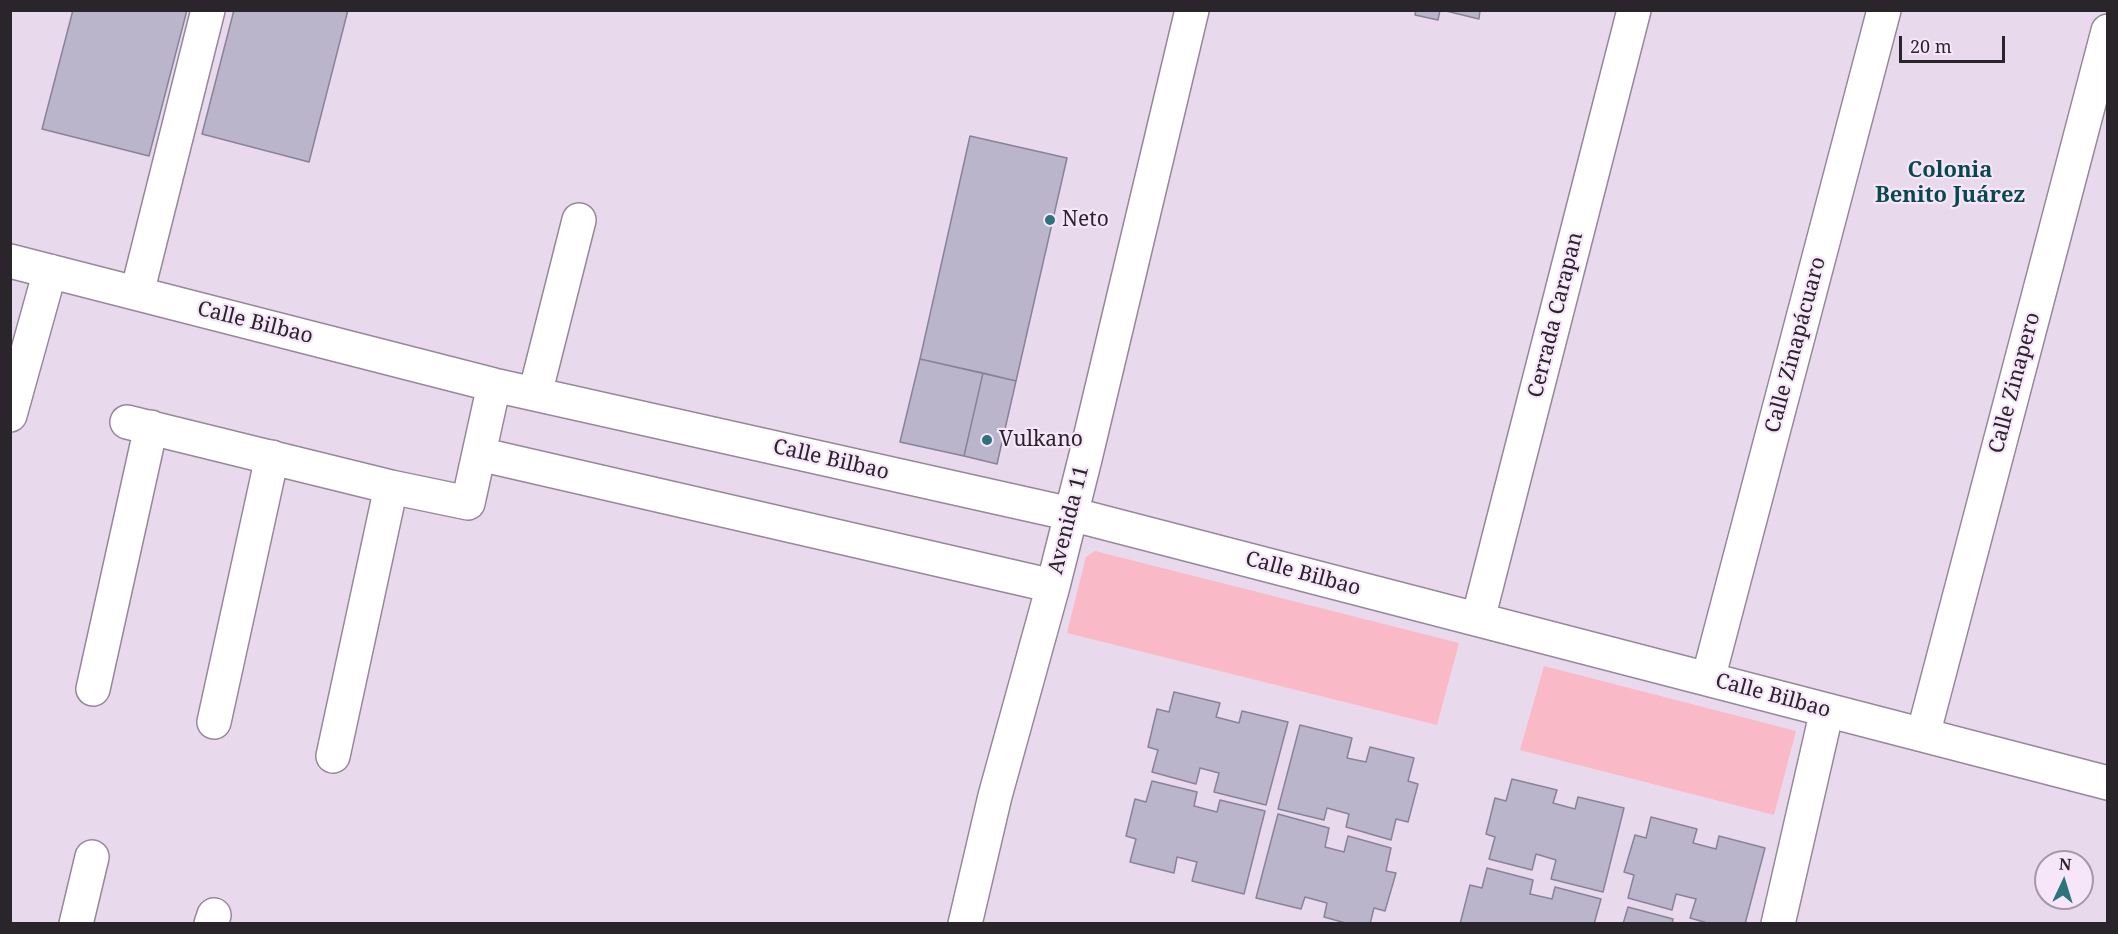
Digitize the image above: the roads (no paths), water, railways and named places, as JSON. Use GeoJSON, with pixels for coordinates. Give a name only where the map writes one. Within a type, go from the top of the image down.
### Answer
{"type":"FeatureCollection","features":[{"type":"Feature","properties":{"kind":"street"},"geometry":{"type":"LineString","coordinates":[[137,293],[208,10]]}},
{"type":"Feature","properties":{"kind":"street","name":"Avenida 11"},"geometry":{"type":"LineString","coordinates":[[965,924],[995,796],[1071,514],[1192,10]]}},
{"type":"Feature","properties":{"kind":"street","name":"Cerrada Carapan"},"geometry":{"type":"LineString","coordinates":[[1478,619],[1634,10]]}},
{"type":"Feature","properties":{"kind":"street","name":"Calle Zinapácuaro"},"geometry":{"type":"LineString","coordinates":[[1708,679],[1884,10]]}},
{"type":"Feature","properties":{"kind":"street","name":"Calle Zinapero"},"geometry":{"type":"LineString","coordinates":[[1923,735],[2108,31]]}},
{"type":"Feature","properties":{"kind":"street"},"geometry":{"type":"LineString","coordinates":[[535,394],[579,220]]}},
{"type":"Feature","properties":{"kind":"street","name":"Calle Bilbao"},"geometry":{"type":"LineString","coordinates":[[13,263],[494,385],[1071,514],[2108,783]]}},
{"type":"Feature","properties":{"kind":"street"},"geometry":{"type":"LineString","coordinates":[[10,415],[50,271]]}},
{"type":"Feature","properties":{"kind":"street"},"geometry":{"type":"LineString","coordinates":[[93,690],[139,424],[391,487],[468,503],[494,385]]}},
{"type":"Feature","properties":{"kind":"street"},"geometry":{"type":"LineString","coordinates":[[478,454],[1053,586]]}},
{"type":"Feature","properties":{"kind":"street"},"geometry":{"type":"LineString","coordinates":[[214,722],[272,457]]}},
{"type":"Feature","properties":{"kind":"street"},"geometry":{"type":"LineString","coordinates":[[333,756],[391,487]]}},
{"type":"Feature","properties":{"kind":"street"},"geometry":{"type":"LineString","coordinates":[[1778,924],[1827,710]]}},
{"type":"Feature","properties":{"kind":"street"},"geometry":{"type":"LineString","coordinates":[[76,924],[92,857]]}},
{"type":"Feature","properties":{"kind":"place","name":"Neto"},"geometry":{"type":"Point","coordinates":[1050,220]}},
{"type":"Feature","properties":{"kind":"place","name":"Vulkano"},"geometry":{"type":"Point","coordinates":[987,440]}},
{"type":"Feature","properties":{"kind":"district","name":"Colonia Benito Juárez"},"geometry":{"type":"Point","coordinates":[1950,184]}}]}
